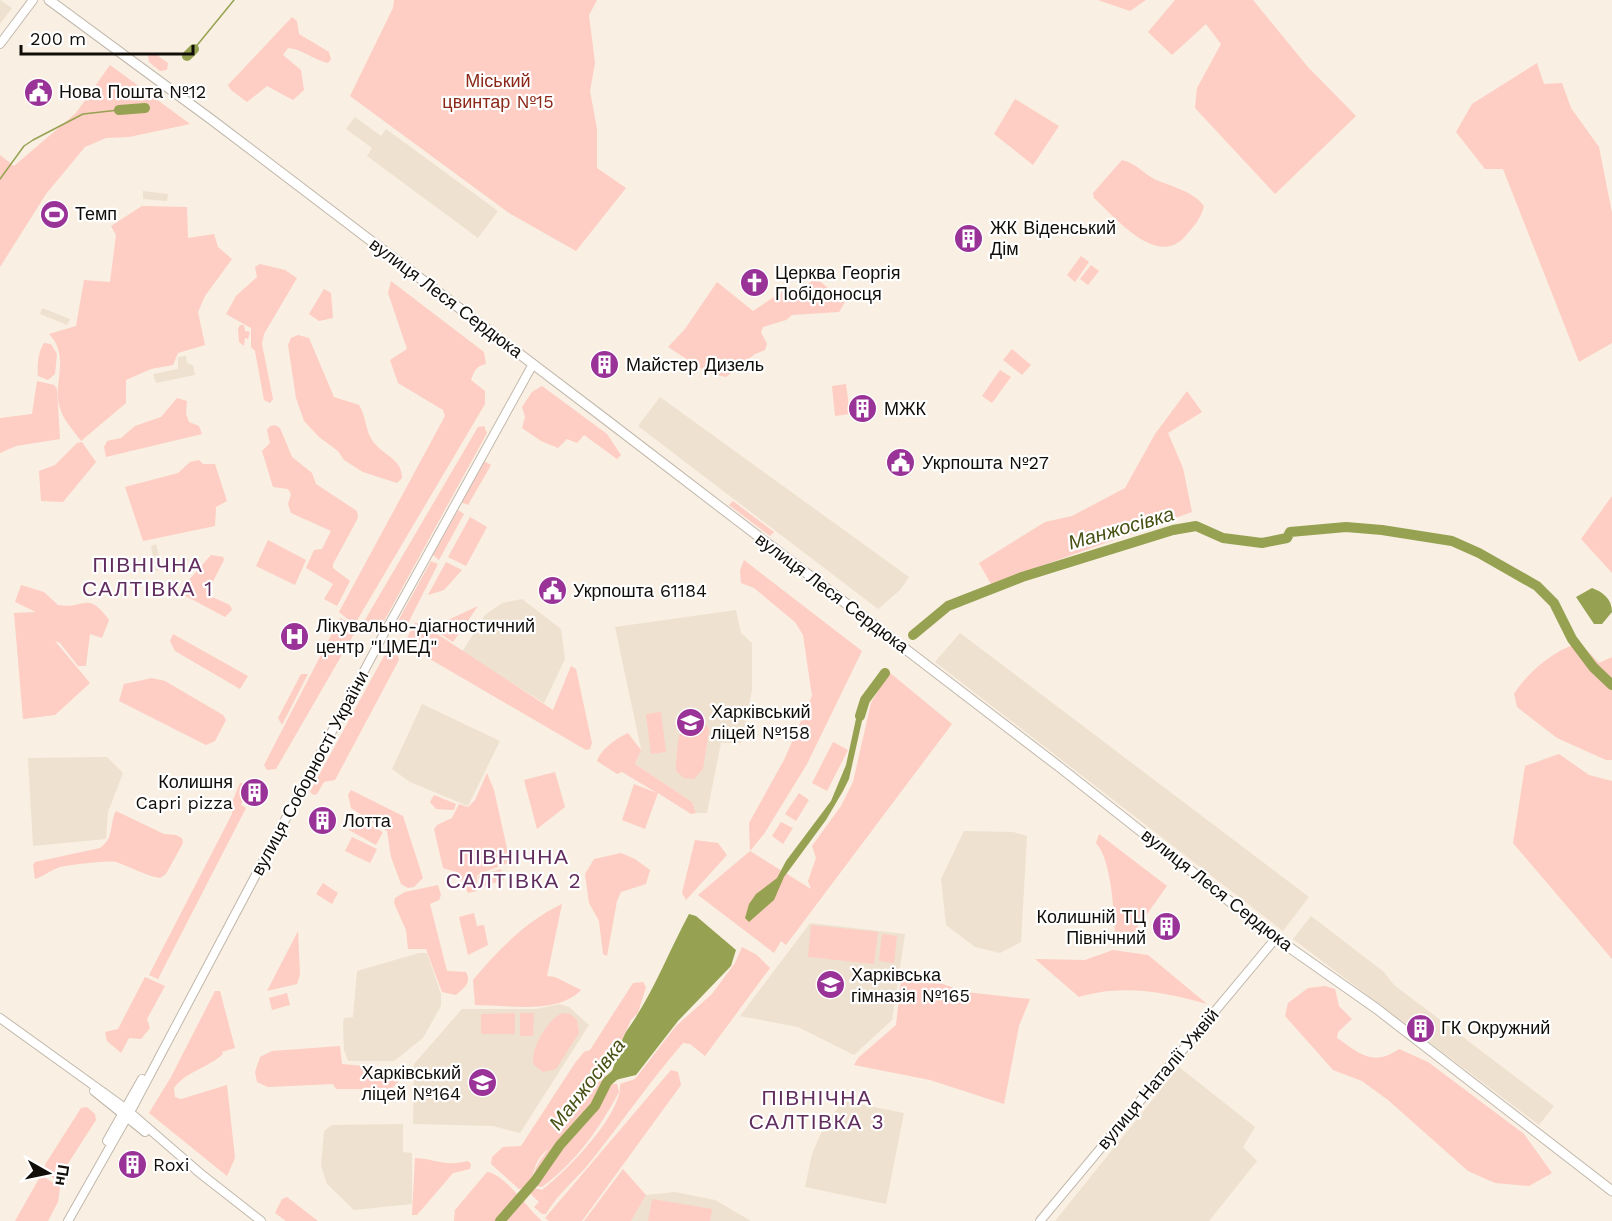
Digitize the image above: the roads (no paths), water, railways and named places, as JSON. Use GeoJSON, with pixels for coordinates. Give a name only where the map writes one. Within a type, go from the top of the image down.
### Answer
{"type":"FeatureCollection","features":[{"type":"Feature","properties":{"kind":"main road","name":"вулиця Леся Сердюка"},"geometry":{"type":"LineString","coordinates":[[49,0],[212,120],[533,364],[900,644],[1276,938],[1377,1009],[1612,1191]]}},
{"type":"Feature","properties":{"kind":"street"},"geometry":{"type":"LineString","coordinates":[[0,44],[33,0]]}},
{"type":"Feature","properties":{"kind":"street","name":"вулиця Соборності України"},"geometry":{"type":"LineString","coordinates":[[68,1221],[381,639],[533,364]]}},
{"type":"Feature","properties":{"kind":"street","name":"вулиця Наталії Ужвій"},"geometry":{"type":"LineString","coordinates":[[1040,1221],[1276,938]]}},
{"type":"Feature","properties":{"kind":"street"},"geometry":{"type":"LineString","coordinates":[[0,1018],[261,1221]]}},
{"type":"Feature","properties":{"kind":"waterway"},"geometry":{"type":"LineString","coordinates":[[194,49],[234,0]]}},
{"type":"Feature","properties":{"kind":"waterway"},"geometry":{"type":"LineString","coordinates":[[187,56],[194,49]]}},
{"type":"Feature","properties":{"kind":"waterway"},"geometry":{"type":"LineString","coordinates":[[119,110],[145,108]]}},
{"type":"Feature","properties":{"kind":"waterway"},"geometry":{"type":"LineString","coordinates":[[0,179],[24,146],[33,140],[83,114],[119,110]]}},
{"type":"Feature","properties":{"kind":"waterway","name":"Манжосівка"},"geometry":{"type":"LineString","coordinates":[[913,635],[948,606],[1022,577],[1173,530],[1196,526],[1223,538],[1262,543],[1287,538],[1290,532],[1346,527],[1452,541],[1479,553],[1537,586],[1554,603],[1572,639],[1593,667],[1612,685]]}},
{"type":"Feature","properties":{"kind":"waterway","name":"Манжосівка"},"geometry":{"type":"LineString","coordinates":[[860,716],[865,700],[885,673]]}},
{"type":"Feature","properties":{"kind":"waterway","name":"Манжосівка"},"geometry":{"type":"LineString","coordinates":[[500,1221],[535,1181],[560,1145],[595,1106],[607,1082],[616,1074]]}},
{"type":"Feature","properties":{"kind":"place","name":"Нова Пошта №12"},"geometry":{"type":"Point","coordinates":[38,92]}},
{"type":"Feature","properties":{"kind":"place","name":"Темп"},"geometry":{"type":"Point","coordinates":[54,214]}},
{"type":"Feature","properties":{"kind":"place","name":"ЖК Віденський Дім"},"geometry":{"type":"Point","coordinates":[969,238]}},
{"type":"Feature","properties":{"kind":"place","name":"Церква Георгія Побідоносця"},"geometry":{"type":"Point","coordinates":[754,283]}},
{"type":"Feature","properties":{"kind":"place","name":"Майстер Дизель"},"geometry":{"type":"Point","coordinates":[605,365]}},
{"type":"Feature","properties":{"kind":"place","name":"МЖК"},"geometry":{"type":"Point","coordinates":[863,409]}},
{"type":"Feature","properties":{"kind":"place","name":"Укрпошта №27"},"geometry":{"type":"Point","coordinates":[901,463]}},
{"type":"Feature","properties":{"kind":"place","name":"Укрпошта 61184"},"geometry":{"type":"Point","coordinates":[552,591]}},
{"type":"Feature","properties":{"kind":"place","name":"Лікувально-діагностичний центр \"ЦМЕД\""},"geometry":{"type":"Point","coordinates":[295,636]}},
{"type":"Feature","properties":{"kind":"place","name":"Харківський ліцей №158"},"geometry":{"type":"Point","coordinates":[690,722]}},
{"type":"Feature","properties":{"kind":"place","name":"Колишня Capri pizza"},"geometry":{"type":"Point","coordinates":[254,792]}},
{"type":"Feature","properties":{"kind":"place","name":"Лотта"},"geometry":{"type":"Point","coordinates":[322,821]}},
{"type":"Feature","properties":{"kind":"place","name":"Колишній ТЦ Північний"},"geometry":{"type":"Point","coordinates":[1167,927]}},
{"type":"Feature","properties":{"kind":"place","name":"Харківська гімназія №165"},"geometry":{"type":"Point","coordinates":[830,985]}},
{"type":"Feature","properties":{"kind":"place","name":"ГК Окружний"},"geometry":{"type":"Point","coordinates":[1420,1028]}},
{"type":"Feature","properties":{"kind":"place","name":"Харківський ліцей №164"},"geometry":{"type":"Point","coordinates":[482,1083]}},
{"type":"Feature","properties":{"kind":"place","name":"Roxi"},"geometry":{"type":"Point","coordinates":[132,1165]}},
{"type":"Feature","properties":{"kind":"district","name":"ПІВНІЧНА САЛТІВКА 1"},"geometry":{"type":"Point","coordinates":[148,577]}},
{"type":"Feature","properties":{"kind":"district","name":"ПІВНІЧНА САЛТІВКА 2"},"geometry":{"type":"Point","coordinates":[514,869]}},
{"type":"Feature","properties":{"kind":"district","name":"ПІВНІЧНА САЛТІВКА 3"},"geometry":{"type":"Point","coordinates":[817,1110]}},
{"type":"Feature","properties":{"kind":"park label","name":"Міський цвинтар №15"},"geometry":{"type":"Point","coordinates":[498,91]}}]}
